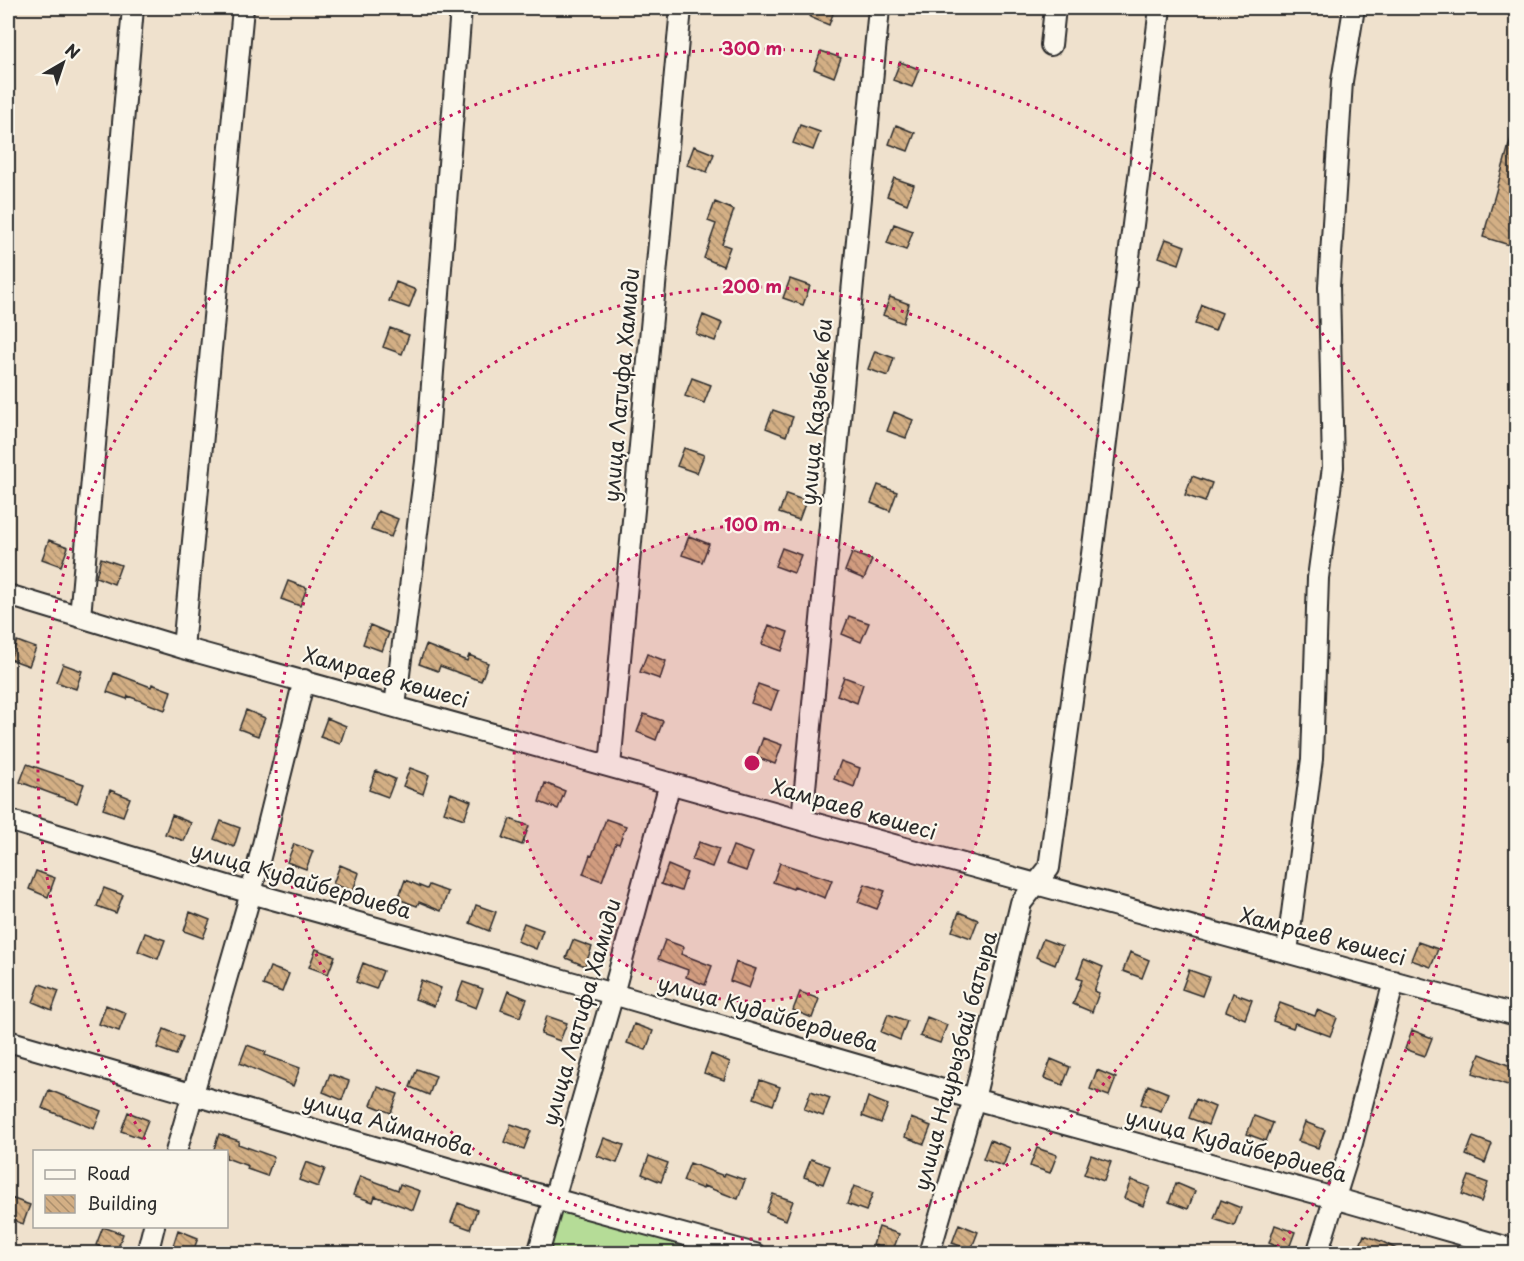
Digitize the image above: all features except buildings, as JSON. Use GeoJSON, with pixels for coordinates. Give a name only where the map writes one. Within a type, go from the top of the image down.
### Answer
{"type":"FeatureCollection","features":[{"type":"Feature","properties":{"kind":"street"},"geometry":{"type":"LineString","coordinates":[[80,617],[133,8]]}},
{"type":"Feature","properties":{"kind":"street"},"geometry":{"type":"LineString","coordinates":[[183,648],[243,8]]}},
{"type":"Feature","properties":{"kind":"street"},"geometry":{"type":"LineString","coordinates":[[395,706],[426,462],[461,8]]}},
{"type":"Feature","properties":{"kind":"street","name":"улица Латифа Хамиди"},"geometry":{"type":"LineString","coordinates":[[610,766],[681,8]]}},
{"type":"Feature","properties":{"kind":"street","name":"улица Казыбек би"},"geometry":{"type":"LineString","coordinates":[[802,820],[879,8]]}},
{"type":"Feature","properties":{"kind":"street"},"geometry":{"type":"LineString","coordinates":[[1051,45],[1055,8]]}},
{"type":"Feature","properties":{"kind":"street","name":"улица Наурызбай батыра"},"geometry":{"type":"LineString","coordinates":[[929,1254],[974,1099],[1021,903],[1049,868],[1094,542],[1160,8]]}},
{"type":"Feature","properties":{"kind":"street"},"geometry":{"type":"LineString","coordinates":[[1287,952],[1312,759],[1318,578],[1333,467],[1329,287],[1342,81],[1354,8]]}},
{"type":"Feature","properties":{"kind":"street","name":"Хамраев көшесі"},"geometry":{"type":"LineString","coordinates":[[8,595],[183,648],[1036,885],[1516,1015]]}},
{"type":"Feature","properties":{"kind":"street"},"geometry":{"type":"LineString","coordinates":[[177,1150],[251,893],[304,680]]}},
{"type":"Feature","properties":{"kind":"street","name":"улица Латифа Хамиди"},"geometry":{"type":"LineString","coordinates":[[538,1254],[613,994],[670,783]]}},
{"type":"Feature","properties":{"kind":"street","name":"улица Кудайбердиева"},"geometry":{"type":"LineString","coordinates":[[8,820],[251,893],[613,994],[974,1099],[1516,1250]]}},
{"type":"Feature","properties":{"kind":"street"},"geometry":{"type":"LineString","coordinates":[[1317,1254],[1352,1143],[1394,981]]}},
{"type":"Feature","properties":{"kind":"street","name":"улица Айманова"},"geometry":{"type":"LineString","coordinates":[[8,1041],[554,1199],[755,1254]]}},
{"type":"Feature","properties":{"kind":"street"},"geometry":{"type":"LineString","coordinates":[[147,1254],[154,1228]]}},
{"type":"Feature","properties":{"kind":"green space"},"geometry":{"type":"Polygon","coordinates":[[[554,1199],[755,1254],[538,1254],[554,1199]]]}}]}
